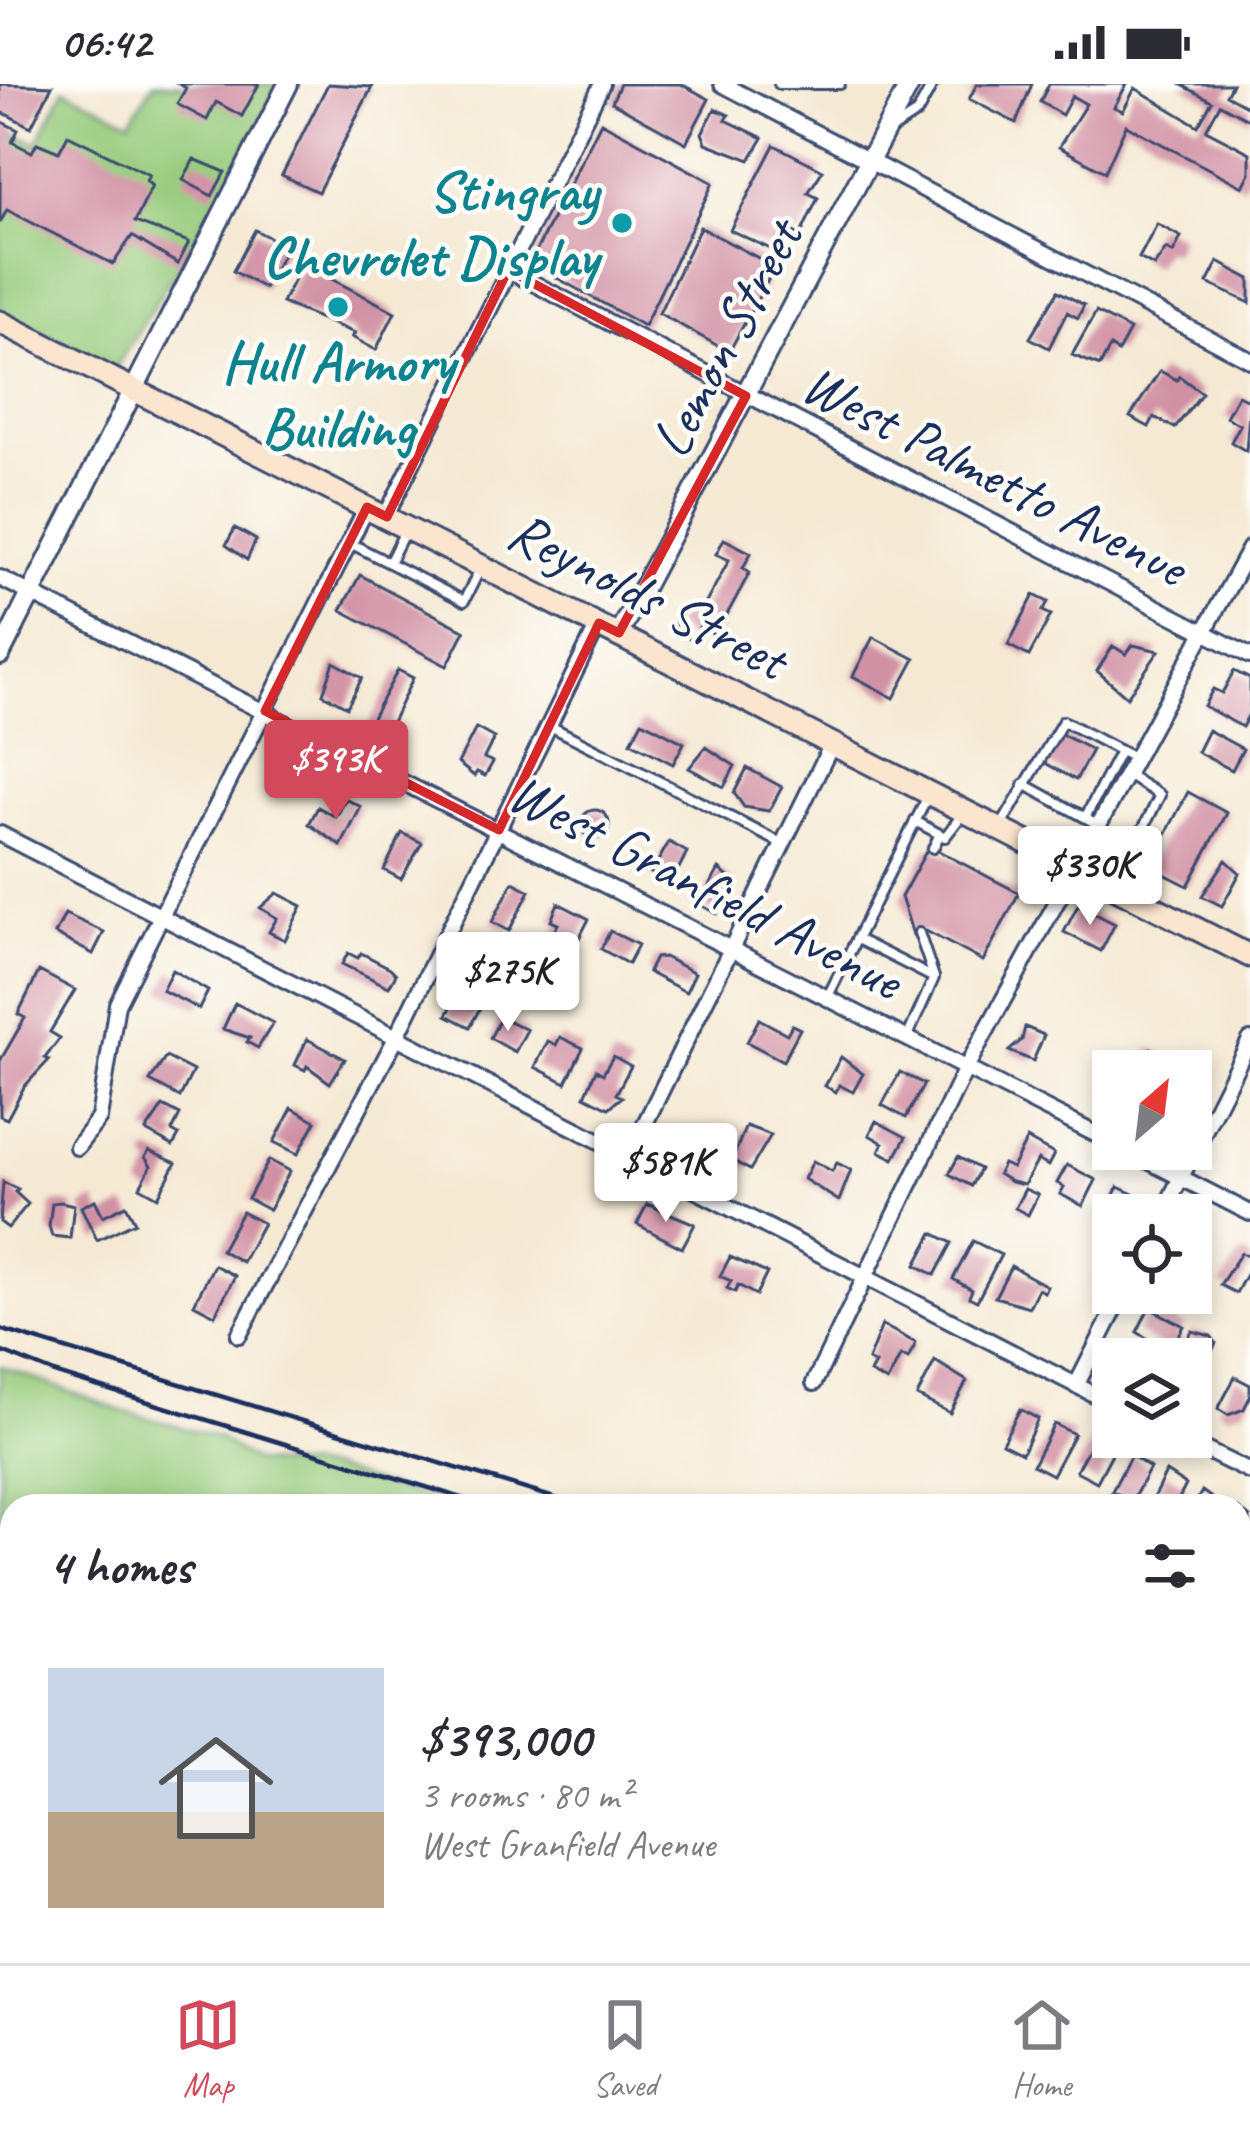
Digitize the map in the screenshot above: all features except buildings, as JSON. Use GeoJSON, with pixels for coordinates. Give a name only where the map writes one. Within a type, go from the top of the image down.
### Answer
{"type":"FeatureCollection","features":[{"type":"Feature","properties":{"kind":"main road","name":"Reynolds Street"},"geometry":{"type":"LineString","coordinates":[[0,322],[1250,956]]}},
{"type":"Feature","properties":{"kind":"street"},"geometry":{"type":"LineString","coordinates":[[0,655],[288,84]]}},
{"type":"Feature","properties":{"kind":"street"},"geometry":{"type":"LineString","coordinates":[[77,1147],[99,1118],[118,1004],[349,542],[376,512],[508,270],[602,84]]}},
{"type":"Feature","properties":{"kind":"street"},"geometry":{"type":"LineString","coordinates":[[722,84],[1250,360]]}},
{"type":"Feature","properties":{"kind":"street","name":"Lemon Street"},"geometry":{"type":"LineString","coordinates":[[609,628],[746,396],[910,84]]}},
{"type":"Feature","properties":{"kind":"street","name":"West Palmetto Avenue"},"geometry":{"type":"LineString","coordinates":[[508,270],[1250,656]]}},
{"type":"Feature","properties":{"kind":"street"},"geometry":{"type":"LineString","coordinates":[[814,1383],[966,1068],[1074,864],[1091,820],[1126,774],[1127,754],[1145,740],[1250,548]]}},
{"type":"Feature","properties":{"kind":"street","name":"West Granfield Avenue"},"geometry":{"type":"LineString","coordinates":[[0,578],[1092,1132]]}},
{"type":"Feature","properties":{"kind":"street"},"geometry":{"type":"LineString","coordinates":[[239,1335],[396,1038],[549,726],[609,628]]}},
{"type":"Feature","properties":{"kind":"street"},"geometry":{"type":"LineString","coordinates":[[629,1156],[833,742]]}},
{"type":"Feature","properties":{"kind":"street"},"geometry":{"type":"LineString","coordinates":[[0,834],[1092,1394]]}},
{"type":"Feature","properties":{"kind":"street"},"geometry":{"type":"LineString","coordinates":[[1173,1194],[1250,1040]]}},
{"type":"Feature","properties":{"kind":"street"},"geometry":{"type":"LineString","coordinates":[[1166,1170],[1250,1213]]}},
{"type":"Feature","properties":{"kind":"street"},"geometry":{"type":"LineString","coordinates":[[1076,1386],[1112,1314]]}},
{"type":"Feature","properties":{"kind":"street"},"geometry":{"type":"LineString","coordinates":[[1212,1453],[1250,1472]]}},
{"type":"Feature","properties":{"kind":"lane"},"geometry":{"type":"LineString","coordinates":[[779,84],[840,84]]}},
{"type":"Feature","properties":{"kind":"lane"},"geometry":{"type":"LineString","coordinates":[[883,135],[917,113],[933,84]]}},
{"type":"Feature","properties":{"kind":"lane"},"geometry":{"type":"LineString","coordinates":[[389,563],[407,527]]}},
{"type":"Feature","properties":{"kind":"lane"},"geometry":{"type":"LineString","coordinates":[[349,542],[464,601],[482,564]]}},
{"type":"Feature","properties":{"kind":"lane"},"geometry":{"type":"LineString","coordinates":[[1000,827],[1024,784],[1063,721],[1127,754],[1091,820],[1024,784]]}},
{"type":"Feature","properties":{"kind":"lane"},"geometry":{"type":"LineString","coordinates":[[549,726],[783,844]]}},
{"type":"Feature","properties":{"kind":"lane"},"geometry":{"type":"LineString","coordinates":[[1126,774],[1160,795],[1130,855]]}},
{"type":"Feature","properties":{"kind":"lane"},"geometry":{"type":"LineString","coordinates":[[827,998],[931,791]]}},
{"type":"Feature","properties":{"kind":"lane"},"geometry":{"type":"LineString","coordinates":[[915,821],[952,835],[965,809]]}},
{"type":"Feature","properties":{"kind":"lane"},"geometry":{"type":"LineString","coordinates":[[933,848],[940,834]]}},
{"type":"Feature","properties":{"kind":"lane"},"geometry":{"type":"LineString","coordinates":[[907,1038],[934,978],[919,933]]}},
{"type":"Feature","properties":{"kind":"lane"},"geometry":{"type":"LineString","coordinates":[[857,939],[934,978]]}},
{"type":"Feature","properties":{"kind":"highlighted area"},"geometry":{"type":"Polygon","coordinates":[[[508,270],[746,396],[619,633],[599,623],[499,830],[265,711],[367,507],[387,517],[508,270]]]}},
{"type":"Feature","properties":{"kind":"green space"},"geometry":{"type":"Polygon","coordinates":[[[153,84],[278,84],[226,188],[115,369],[0,311],[0,128],[37,143],[64,89],[130,121],[153,84]]]}},
{"type":"Feature","properties":{"kind":"green space"},"geometry":{"type":"Polygon","coordinates":[[[0,1366],[122,1411],[216,1437],[255,1462],[331,1469],[413,1494],[0,1494],[0,1366]]]}},
{"type":"Feature","properties":{"kind":"railway"},"geometry":{"type":"LineString","coordinates":[[0,1329],[542,1494]]}},
{"type":"Feature","properties":{"kind":"railway"},"geometry":{"type":"LineString","coordinates":[[0,1351],[57,1374],[449,1494]]}},
{"type":"Feature","properties":{"kind":"place","name":"Stingray Chevrolet Display"},"geometry":{"type":"Point","coordinates":[622,223]}},
{"type":"Feature","properties":{"kind":"place","name":"Hull Armory Building"},"geometry":{"type":"Point","coordinates":[338,307]}}]}
